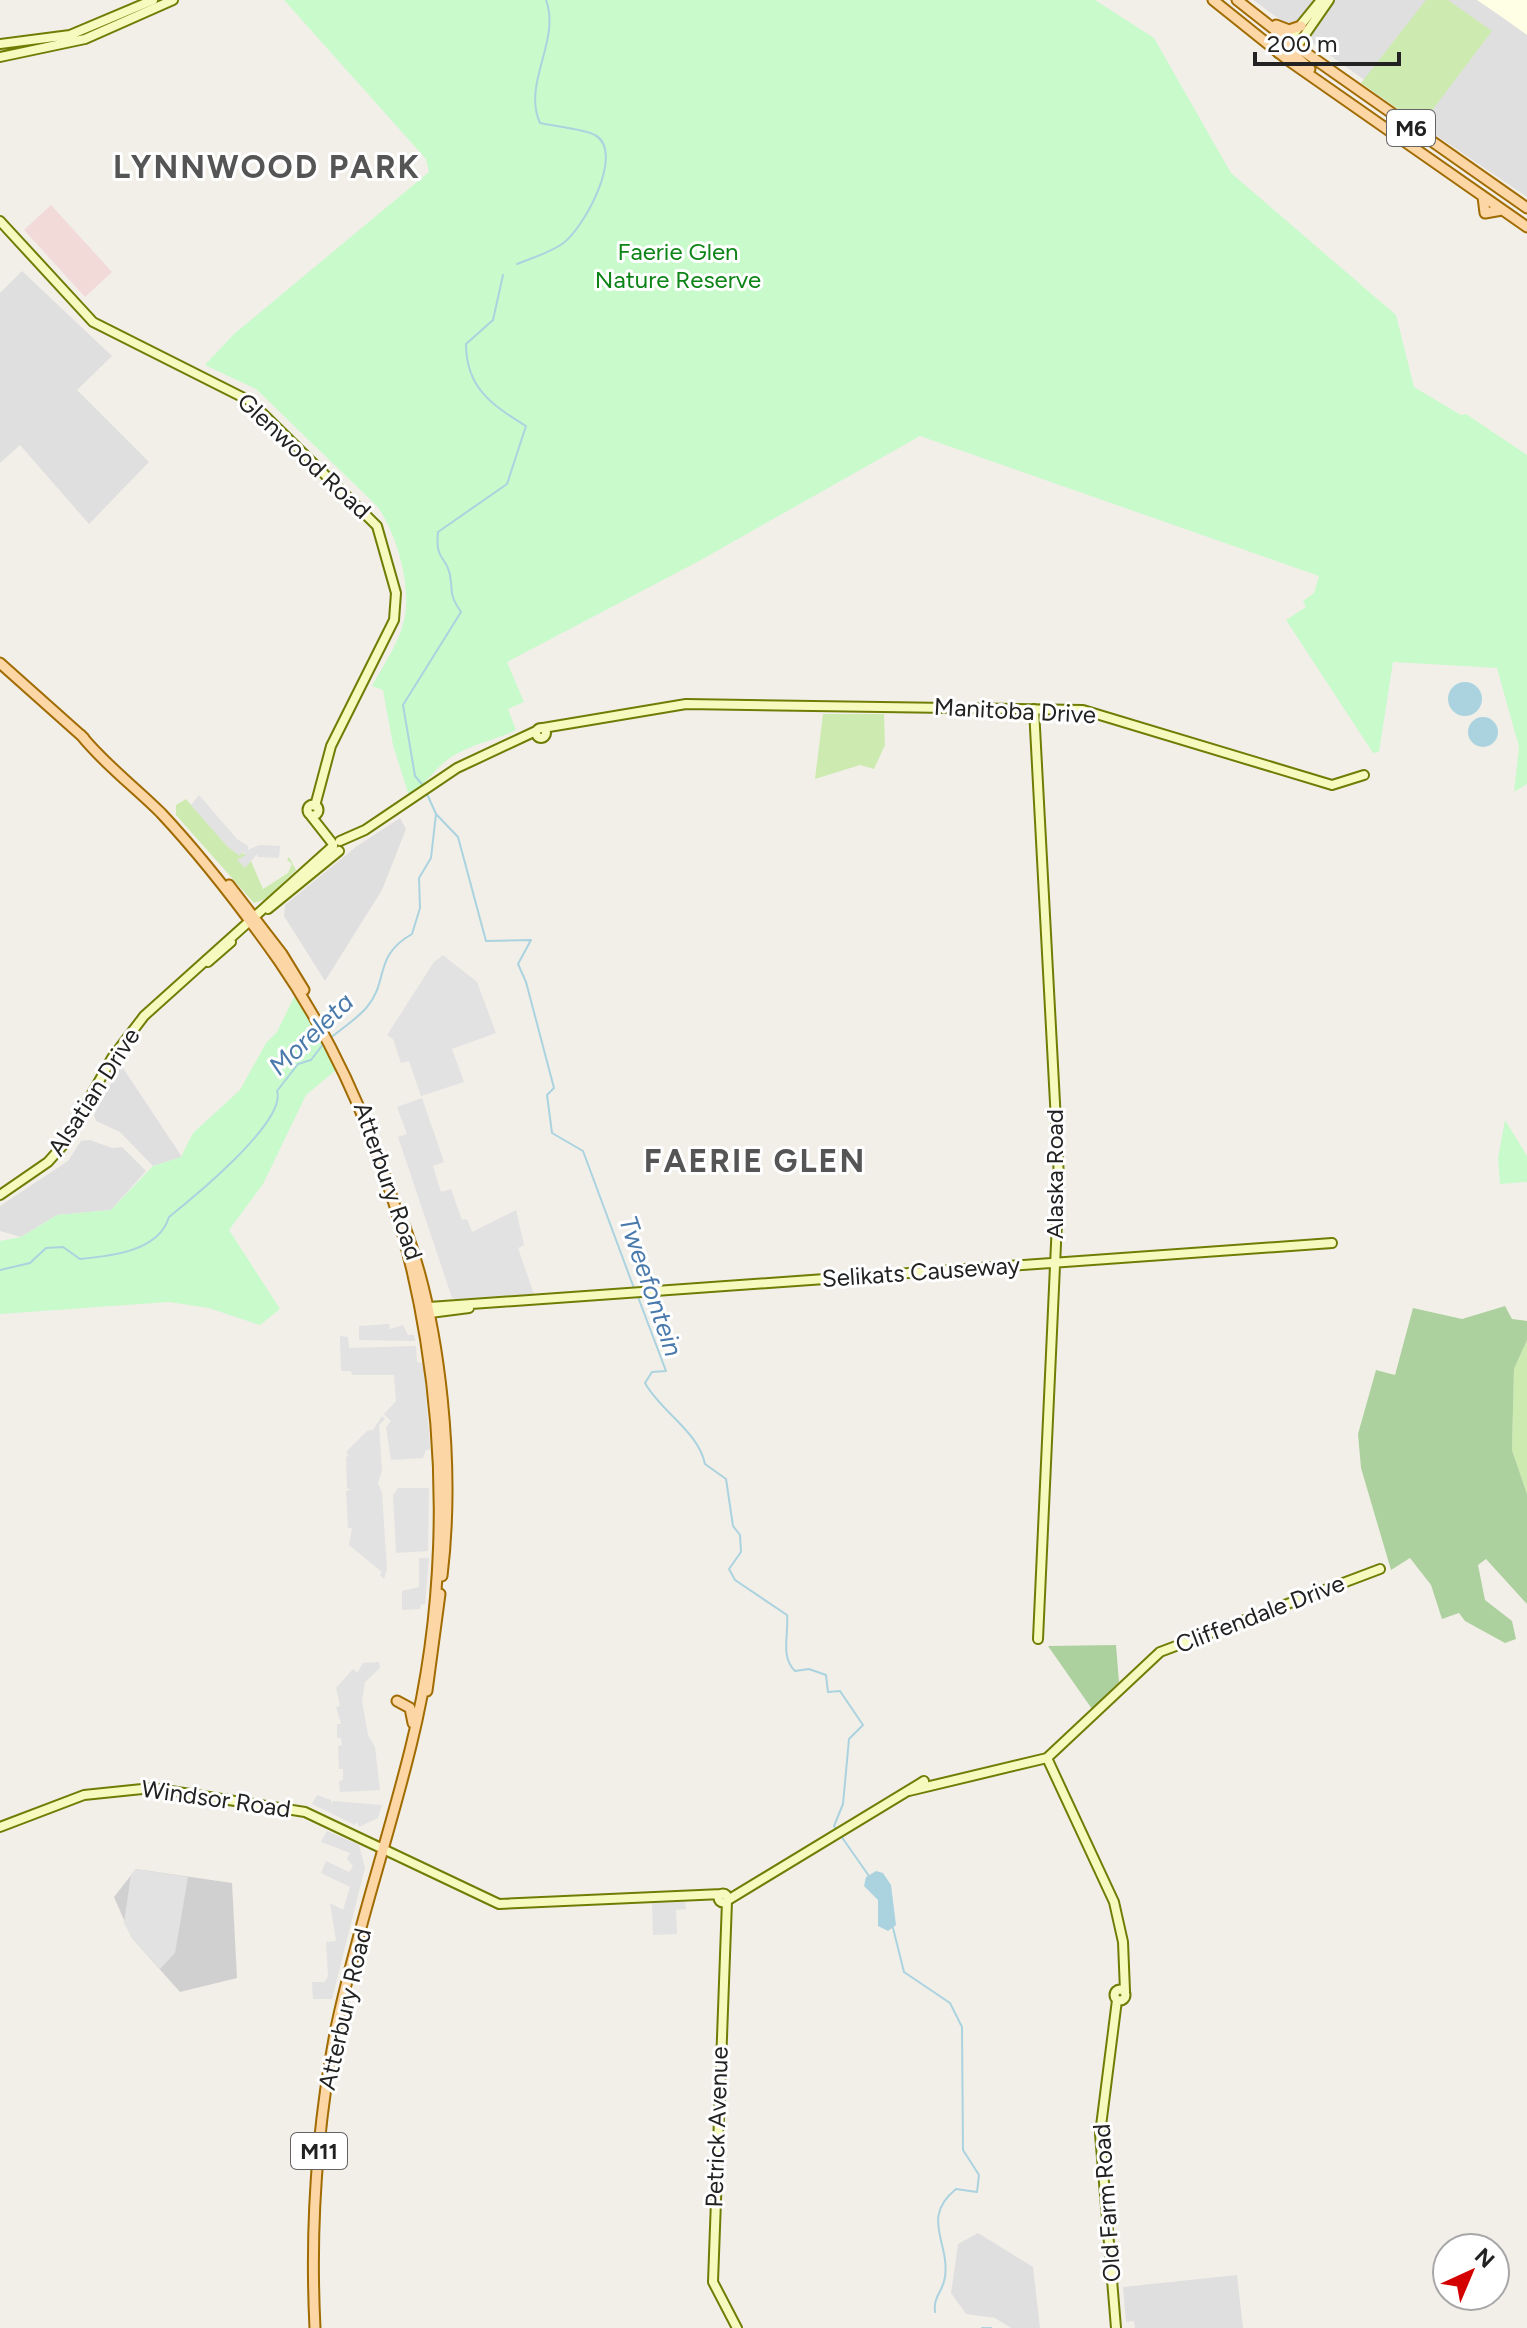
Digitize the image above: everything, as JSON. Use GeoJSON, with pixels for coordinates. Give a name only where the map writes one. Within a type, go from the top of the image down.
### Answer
{"type":"FeatureCollection","features":[{"type":"Feature","properties":{"kind":"main road","name":"M6"},"geometry":{"type":"LineString","coordinates":[[1213,0],[1527,208]]}},
{"type":"Feature","properties":{"kind":"main road","name":"M6"},"geometry":{"type":"LineString","coordinates":[[1235,0],[1288,50],[1381,127],[1527,227]]}},
{"type":"Feature","properties":{"kind":"main road"},"geometry":{"type":"LineString","coordinates":[[1245,0],[1284,30],[1301,26]]}},
{"type":"Feature","properties":{"kind":"main road"},"geometry":{"type":"LineString","coordinates":[[1445,152],[1491,189],[1487,200]]}},
{"type":"Feature","properties":{"kind":"main road","name":"Atterbury Road"},"geometry":{"type":"LineString","coordinates":[[0,663],[81,735],[173,827],[253,920],[335,1053],[384,1165],[429,1310],[440,1392],[446,1545],[432,1666],[337,2025],[322,2112],[314,2214],[317,2328]]}},
{"type":"Feature","properties":{"kind":"main road","name":"Atterbury Road"},"geometry":{"type":"LineString","coordinates":[[335,1053],[363,1120],[398,1219],[421,1313],[434,1393],[437,1564],[417,1721]]}},
{"type":"Feature","properties":{"kind":"main road"},"geometry":{"type":"LineString","coordinates":[[397,1701],[411,1710],[414,1734]]}},
{"type":"Feature","properties":{"kind":"street"},"geometry":{"type":"LineString","coordinates":[[0,44],[70,35],[153,0]]}},
{"type":"Feature","properties":{"kind":"street"},"geometry":{"type":"LineString","coordinates":[[0,57],[82,40],[125,24],[173,0]]}},
{"type":"Feature","properties":{"kind":"street"},"geometry":{"type":"LineString","coordinates":[[1288,50],[1321,0]]}},
{"type":"Feature","properties":{"kind":"street"},"geometry":{"type":"LineString","coordinates":[[1288,50],[1329,0]]}},
{"type":"Feature","properties":{"kind":"street","name":"Glenwood Road"},"geometry":{"type":"LineString","coordinates":[[0,221],[93,322],[250,401],[377,526],[396,593],[394,620],[336,734],[317,794],[314,810],[338,845]]}},
{"type":"Feature","properties":{"kind":"street","name":"Manitoba Drive"},"geometry":{"type":"LineString","coordinates":[[253,920],[338,845],[457,768],[557,726],[671,709],[701,706],[1090,711],[1332,785],[1364,775]]}},
{"type":"Feature","properties":{"kind":"street","name":"Alaska Road"},"geometry":{"type":"LineString","coordinates":[[1034,709],[1058,1153],[1038,1639]]}},
{"type":"Feature","properties":{"kind":"street","name":"Alsatian Drive"},"geometry":{"type":"LineString","coordinates":[[0,1195],[56,1154],[78,1123],[112,1058],[144,1016],[253,920]]}},
{"type":"Feature","properties":{"kind":"street","name":"Selikats Causeway"},"geometry":{"type":"LineString","coordinates":[[429,1310],[509,1301],[1332,1243]]}},
{"type":"Feature","properties":{"kind":"street","name":"Cliffendale Drive"},"geometry":{"type":"LineString","coordinates":[[1047,1758],[1160,1652],[1380,1569]]}},
{"type":"Feature","properties":{"kind":"street"},"geometry":{"type":"LineString","coordinates":[[382,1849],[499,1904],[703,1897],[724,1899],[909,1791],[928,1783],[1047,1758]]}},
{"type":"Feature","properties":{"kind":"street","name":"Old Farm Road"},"geometry":{"type":"LineString","coordinates":[[1047,1758],[1113,1898],[1122,1933],[1124,1960],[1121,1995],[1100,2134],[1116,2328]]}},
{"type":"Feature","properties":{"kind":"street","name":"Windsor Road"},"geometry":{"type":"LineString","coordinates":[[0,1827],[84,1795],[152,1788],[305,1812],[382,1849]]}},
{"type":"Feature","properties":{"kind":"street","name":"Petrick Avenue"},"geometry":{"type":"LineString","coordinates":[[724,1899],[713,2282],[737,2328]]}},
{"type":"Feature","properties":{"kind":"shaded area"},"geometry":{"type":"Polygon","coordinates":[[[1253,0],[1527,0],[1527,197],[1421,125],[1423,122],[1253,0]]]}},
{"type":"Feature","properties":{"kind":"shaded area"},"geometry":{"type":"Polygon","coordinates":[[[1477,0],[1527,0],[1527,35],[1499,15],[1477,0]]]}},
{"type":"Feature","properties":{"kind":"shaded area"},"geometry":{"type":"Polygon","coordinates":[[[51,205],[112,272],[85,297],[24,230],[51,205]]]}},
{"type":"Feature","properties":{"kind":"shaded area"},"geometry":{"type":"Polygon","coordinates":[[[22,271],[112,356],[77,390],[149,462],[89,524],[20,445],[0,463],[0,293],[22,271]]]}},
{"type":"Feature","properties":{"kind":"shaded area"},"geometry":{"type":"Polygon","coordinates":[[[199,795],[237,839],[248,846],[248,850],[259,845],[280,846],[279,858],[258,857],[257,854],[245,868],[237,860],[246,855],[242,852],[240,856],[228,847],[191,805],[199,795]]]}},
{"type":"Feature","properties":{"kind":"shaded area"},"geometry":{"type":"Polygon","coordinates":[[[400,818],[406,829],[382,890],[325,981],[284,916],[285,905],[357,846],[400,818]]]}},
{"type":"Feature","properties":{"kind":"shaded area"},"geometry":{"type":"Polygon","coordinates":[[[443,955],[477,982],[496,1033],[452,1049],[464,1082],[421,1096],[409,1061],[401,1063],[393,1039],[387,1035],[434,962],[443,955]]]}},
{"type":"Feature","properties":{"kind":"shaded area"},"geometry":{"type":"Polygon","coordinates":[[[121,1065],[182,1157],[153,1166],[120,1132],[96,1121],[94,1115],[121,1065]]]}},
{"type":"Feature","properties":{"kind":"shaded area"},"geometry":{"type":"Polygon","coordinates":[[[422,1098],[444,1162],[433,1166],[441,1192],[451,1189],[462,1220],[467,1219],[472,1232],[516,1210],[524,1245],[518,1248],[534,1294],[463,1301],[452,1298],[398,1137],[407,1134],[397,1107],[422,1098]]]}},
{"type":"Feature","properties":{"kind":"shaded area"},"geometry":{"type":"Polygon","coordinates":[[[90,1140],[112,1148],[122,1147],[146,1171],[111,1210],[57,1215],[21,1237],[0,1231],[0,1206],[68,1161],[81,1141],[90,1140]]]}},
{"type":"Feature","properties":{"kind":"shaded area"},"geometry":{"type":"Polygon","coordinates":[[[389,1324],[390,1329],[403,1325],[408,1335],[414,1335],[415,1341],[359,1340],[359,1326],[389,1324]]]}},
{"type":"Feature","properties":{"kind":"shaded area"},"geometry":{"type":"Polygon","coordinates":[[[340,1336],[348,1337],[349,1348],[416,1346],[417,1362],[422,1363],[424,1371],[430,1449],[426,1450],[423,1458],[391,1460],[386,1427],[391,1421],[384,1414],[396,1401],[394,1375],[352,1375],[351,1371],[341,1371],[340,1336]]]}},
{"type":"Feature","properties":{"kind":"shaded area"},"geometry":{"type":"Polygon","coordinates":[[[382,1416],[385,1419],[379,1425],[382,1471],[378,1483],[382,1493],[387,1569],[384,1579],[380,1575],[382,1572],[349,1545],[352,1528],[348,1528],[346,1491],[351,1490],[347,1488],[346,1457],[349,1456],[346,1452],[367,1431],[373,1430],[382,1416]]]}},
{"type":"Feature","properties":{"kind":"shaded area"},"geometry":{"type":"Polygon","coordinates":[[[398,1488],[429,1488],[428,1551],[396,1553],[393,1495],[398,1488]]]}},
{"type":"Feature","properties":{"kind":"shaded area"},"geometry":{"type":"Polygon","coordinates":[[[419,1558],[429,1558],[425,1605],[421,1604],[420,1609],[402,1610],[402,1591],[419,1587],[419,1558]]]}},
{"type":"Feature","properties":{"kind":"shaded area"},"geometry":{"type":"Polygon","coordinates":[[[379,1662],[380,1668],[365,1682],[362,1701],[368,1735],[375,1747],[380,1790],[340,1792],[339,1781],[343,1780],[343,1769],[339,1769],[338,1746],[342,1745],[341,1738],[337,1738],[337,1724],[341,1724],[336,1707],[340,1706],[336,1688],[353,1669],[357,1673],[363,1663],[379,1662]]]}},
{"type":"Feature","properties":{"kind":"shaded area"},"geometry":{"type":"Polygon","coordinates":[[[317,1795],[331,1800],[331,1804],[333,1801],[382,1805],[378,1818],[359,1827],[357,1822],[355,1825],[312,1804],[317,1795]]]}},
{"type":"Feature","properties":{"kind":"shaded area"},"geometry":{"type":"Polygon","coordinates":[[[327,1831],[359,1845],[365,1868],[332,1999],[313,1999],[312,1982],[325,1982],[328,1976],[326,1942],[336,1941],[330,1903],[343,1910],[350,1887],[321,1873],[326,1861],[349,1872],[353,1866],[347,1859],[350,1853],[321,1842],[327,1831]]]}},
{"type":"Feature","properties":{"kind":"shaded area"},"geometry":{"type":"Polygon","coordinates":[[[136,1869],[232,1883],[237,1978],[180,1992],[132,1938],[114,1897],[136,1869]]]}},
{"type":"Feature","properties":{"kind":"shaded area"},"geometry":{"type":"Polygon","coordinates":[[[136,1869],[188,1877],[175,1953],[160,1969],[132,1938],[124,1923],[131,1874],[136,1869]]]}},
{"type":"Feature","properties":{"kind":"shaded area"},"geometry":{"type":"Polygon","coordinates":[[[685,1902],[686,1909],[676,1910],[677,1934],[653,1935],[652,1903],[685,1902]]]}},
{"type":"Feature","properties":{"kind":"shaded area"},"geometry":{"type":"Polygon","coordinates":[[[978,2233],[1033,2267],[1040,2328],[1011,2328],[995,2318],[966,2314],[951,2293],[958,2244],[978,2233]]]}},
{"type":"Feature","properties":{"kind":"shaded area"},"geometry":{"type":"Polygon","coordinates":[[[1237,2275],[1243,2328],[1135,2328],[1134,2321],[1126,2322],[1123,2287],[1237,2275]]]}},
{"type":"Feature","properties":{"kind":"green space","name":"Faerie Glen Nature Reserve"},"geometry":{"type":"Polygon","coordinates":[[[284,0],[1095,0],[1154,38],[1231,173],[1396,315],[1414,387],[1461,415],[1466,414],[1527,455],[1527,784],[1514,792],[1519,747],[1497,668],[1393,662],[1379,752],[1373,753],[1286,620],[1306,607],[1303,601],[1314,593],[1319,576],[920,436],[699,561],[507,662],[524,702],[508,709],[516,730],[451,757],[409,796],[393,745],[383,690],[372,686],[398,638],[405,617],[406,594],[395,540],[377,506],[256,389],[205,365],[234,334],[429,172],[426,159],[284,0]]]}},
{"type":"Feature","properties":{"kind":"green space"},"geometry":{"type":"Polygon","coordinates":[[[1426,0],[1448,0],[1492,31],[1421,125],[1361,83],[1426,0]]]}},
{"type":"Feature","properties":{"kind":"green space"},"geometry":{"type":"Polygon","coordinates":[[[823,714],[884,714],[885,745],[874,769],[860,765],[815,779],[823,714]]]}},
{"type":"Feature","properties":{"kind":"green space"},"geometry":{"type":"Polygon","coordinates":[[[186,799],[228,847],[246,855],[263,889],[288,873],[292,864],[287,860],[289,857],[296,870],[266,899],[254,903],[176,815],[176,805],[186,799]]]}},
{"type":"Feature","properties":{"kind":"green space"},"geometry":{"type":"Polygon","coordinates":[[[295,995],[336,1070],[306,1095],[263,1184],[229,1230],[280,1309],[260,1325],[209,1308],[169,1302],[0,1314],[0,1241],[21,1237],[57,1215],[111,1210],[153,1166],[181,1157],[193,1133],[240,1090],[266,1043],[277,1032],[295,995]]]}},
{"type":"Feature","properties":{"kind":"green space"},"geometry":{"type":"Polygon","coordinates":[[[1505,1120],[1527,1156],[1527,1182],[1500,1184],[1498,1158],[1505,1120]]]}},
{"type":"Feature","properties":{"kind":"green space"},"geometry":{"type":"Polygon","coordinates":[[[1505,1306],[1512,1319],[1527,1321],[1527,1340],[1514,1369],[1512,1450],[1527,1494],[1527,1604],[1486,1559],[1478,1565],[1485,1600],[1512,1621],[1516,1639],[1505,1643],[1465,1621],[1459,1613],[1442,1619],[1431,1585],[1410,1558],[1391,1570],[1361,1468],[1358,1434],[1376,1370],[1395,1375],[1413,1308],[1462,1319],[1505,1306]]]}},
{"type":"Feature","properties":{"kind":"green space"},"geometry":{"type":"Polygon","coordinates":[[[1527,1340],[1527,1494],[1512,1450],[1514,1369],[1527,1340]]]}},
{"type":"Feature","properties":{"kind":"green space"},"geometry":{"type":"Polygon","coordinates":[[[1116,1645],[1119,1682],[1092,1709],[1048,1646],[1116,1645]]]}},
{"type":"Feature","properties":{"kind":"water"},"geometry":{"type":"Polygon","coordinates":[[[1465,682],[1477,687],[1482,699],[1477,711],[1465,716],[1453,711],[1448,699],[1453,687],[1465,682]]]}},
{"type":"Feature","properties":{"kind":"water"},"geometry":{"type":"Polygon","coordinates":[[[1483,717],[1494,721],[1498,732],[1494,743],[1483,747],[1472,743],[1468,732],[1472,721],[1483,717]]]}},
{"type":"Feature","properties":{"kind":"water"},"geometry":{"type":"Polygon","coordinates":[[[876,1871],[883,1873],[891,1885],[896,1925],[888,1931],[878,1926],[878,1900],[864,1886],[866,1877],[876,1871]]]}},
{"type":"Feature","properties":{"kind":"waterway","name":"Moreleta"},"geometry":{"type":"LineString","coordinates":[[517,264],[552,250],[571,236],[598,191],[606,157],[603,144],[595,135],[540,123],[535,93],[549,31],[546,0]]}},
{"type":"Feature","properties":{"kind":"waterway","name":"Moreleta"},"geometry":{"type":"LineString","coordinates":[[425,788],[415,776],[403,705],[461,612],[453,597],[448,569],[439,554],[438,532],[507,484],[526,426],[483,394],[467,359],[466,344],[493,320],[503,275]]}},
{"type":"Feature","properties":{"kind":"waterway","name":"Moreleta"},"geometry":{"type":"LineString","coordinates":[[329,1039],[367,1007],[378,988],[386,960],[400,942],[412,934],[420,908],[419,878],[431,858],[436,814],[427,794]]}},
{"type":"Feature","properties":{"kind":"waterway","name":"Tweefontein"},"geometry":{"type":"LineString","coordinates":[[436,814],[458,837],[486,941],[531,940],[518,964],[526,982],[554,1088],[547,1095],[552,1133],[583,1151],[635,1291]]}},
{"type":"Feature","properties":{"kind":"waterway","name":"Moreleta"},"geometry":{"type":"LineString","coordinates":[[0,1270],[30,1263],[46,1248],[63,1247],[80,1259],[133,1250],[155,1237],[169,1217],[254,1139],[268,1121],[276,1104],[277,1091],[298,1064],[311,1060],[324,1043]]}},
{"type":"Feature","properties":{"kind":"waterway","name":"Tweefontein"},"geometry":{"type":"LineString","coordinates":[[638,1297],[666,1371],[652,1372],[645,1383],[695,1442],[705,1464],[726,1479],[733,1526],[740,1535],[741,1552],[729,1569],[735,1580],[787,1615],[786,1652],[795,1671],[809,1669],[826,1675],[828,1692],[840,1691],[863,1725],[849,1739],[843,1804],[834,1826],[837,1830]]}},
{"type":"Feature","properties":{"kind":"waterway","name":"Tweefontein"},"geometry":{"type":"LineString","coordinates":[[841,1836],[869,1876]]}},
{"type":"Feature","properties":{"kind":"waterway","name":"Tweefontein"},"geometry":{"type":"LineString","coordinates":[[893,1928],[904,1972],[950,2003],[962,2027],[963,2150],[979,2175],[977,2192],[956,2189],[940,2210],[938,2220],[945,2277],[935,2302],[935,2312]]}},
{"type":"Feature","properties":{"kind":"waterway"},"geometry":{"type":"LineString","coordinates":[[982,2328],[991,2328]]}},
{"type":"Feature","properties":{"kind":"district","name":"LYNNWOOD PARK"},"geometry":{"type":"Point","coordinates":[267,167]}},
{"type":"Feature","properties":{"kind":"district","name":"FAERIE GLEN"},"geometry":{"type":"Point","coordinates":[755,1161]}}]}
